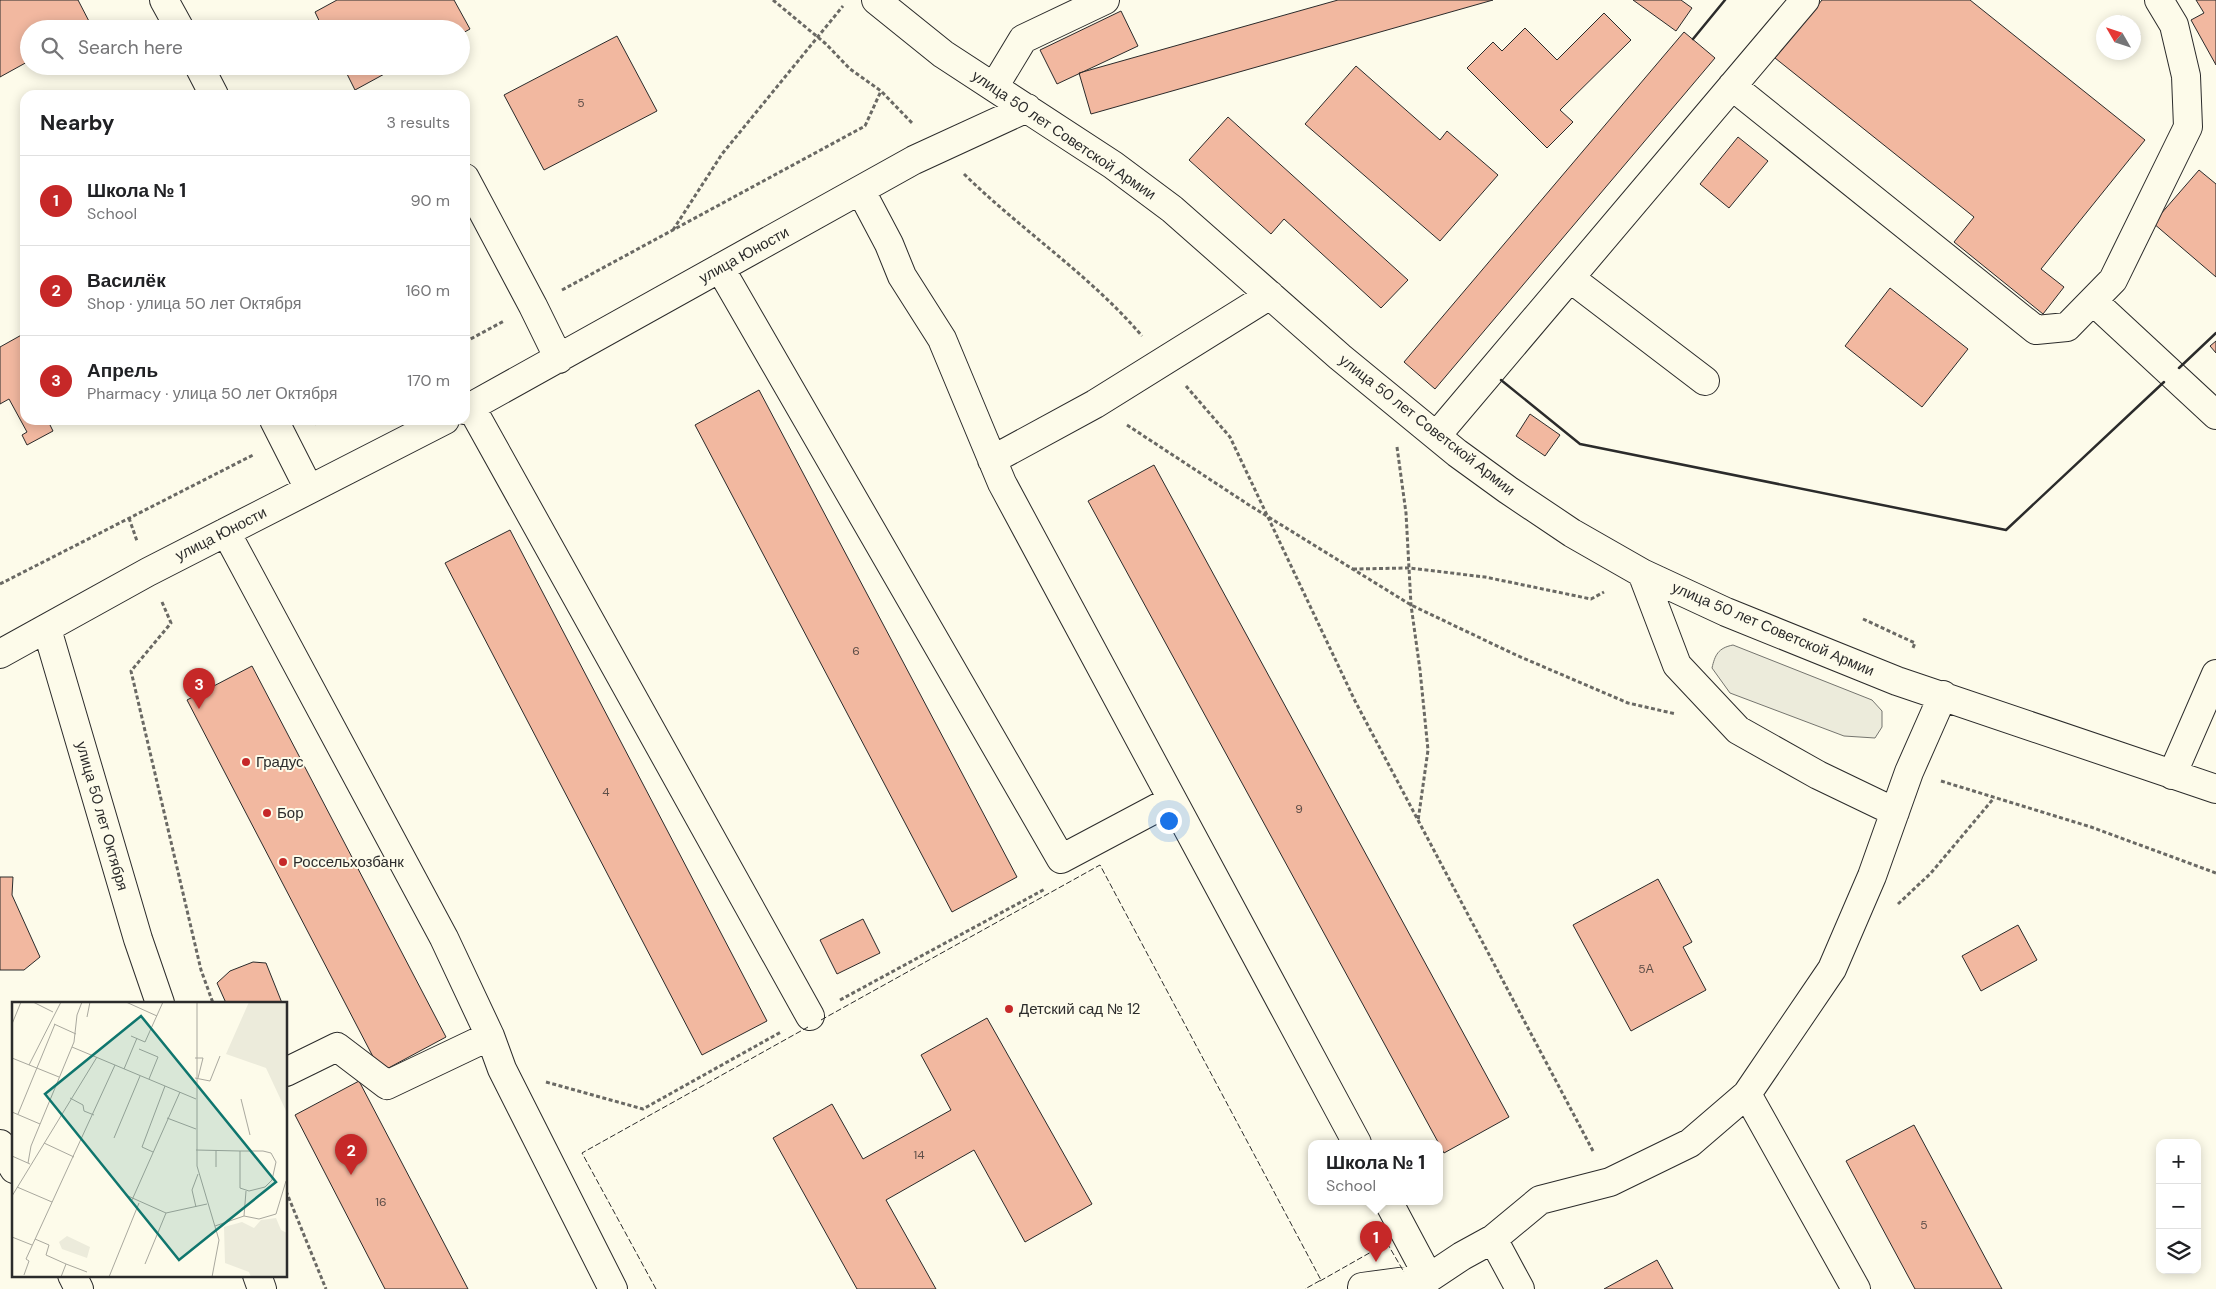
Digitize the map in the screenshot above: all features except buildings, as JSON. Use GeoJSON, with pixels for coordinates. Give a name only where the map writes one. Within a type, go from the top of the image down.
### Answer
{"type":"FeatureCollection","features":[{"type":"Feature","properties":{"kind":"street"},"geometry":{"type":"LineString","coordinates":[[164,0],[175,20]]}},
{"type":"Feature","properties":{"kind":"street","name":"улица 50 лет Советской Армии"},"geometry":{"type":"LineString","coordinates":[[876,0],[943,54],[1113,165],[1164,204],[1437,436],[1516,496],[1572,533],[1642,573],[1726,612],[1897,681],[2216,789]]}},
{"type":"Feature","properties":{"kind":"street"},"geometry":{"type":"LineString","coordinates":[[994,87],[1023,39],[1105,0]]}},
{"type":"Feature","properties":{"kind":"street"},"geometry":{"type":"LineString","coordinates":[[1437,436],[1805,0]]}},
{"type":"Feature","properties":{"kind":"street"},"geometry":{"type":"LineString","coordinates":[[1732,86],[2036,330],[2067,327],[2113,280],[2188,127],[2186,76],[2174,25],[2159,0]]}},
{"type":"Feature","properties":{"kind":"street"},"geometry":{"type":"LineString","coordinates":[[204,75],[211,90]]}},
{"type":"Feature","properties":{"kind":"street","name":"улица Юности"},"geometry":{"type":"LineString","coordinates":[[470,407],[914,160],[1027,108]]}},
{"type":"Feature","properties":{"kind":"street"},"geometry":{"type":"LineString","coordinates":[[470,187],[559,359]]}},
{"type":"Feature","properties":{"kind":"street"},"geometry":{"type":"LineString","coordinates":[[861,191],[889,244],[902,276],[942,339],[1002,483],[1355,1140]]}},
{"type":"Feature","properties":{"kind":"street"},"geometry":{"type":"LineString","coordinates":[[720,268],[1061,859],[1172,800]]}},
{"type":"Feature","properties":{"kind":"street"},"geometry":{"type":"LineString","coordinates":[[1570,278],[1705,381]]}},
{"type":"Feature","properties":{"kind":"street"},"geometry":{"type":"LineString","coordinates":[[992,460],[1095,404],[1270,295]]}},
{"type":"Feature","properties":{"kind":"street"},"geometry":{"type":"LineString","coordinates":[[2093,301],[2216,415]]}},
{"type":"Feature","properties":{"kind":"street"},"geometry":{"type":"LineString","coordinates":[[470,412],[810,1016]]}},
{"type":"Feature","properties":{"kind":"street","name":"улица Юности"},"geometry":{"type":"LineString","coordinates":[[0,654],[148,572],[435,425]]}},
{"type":"Feature","properties":{"kind":"street"},"geometry":{"type":"LineString","coordinates":[[279,430],[309,489]]}},
{"type":"Feature","properties":{"kind":"street"},"geometry":{"type":"LineString","coordinates":[[226,532],[444,938],[490,1036],[502,1069],[613,1289]]}},
{"type":"Feature","properties":{"kind":"street"},"geometry":{"type":"LineString","coordinates":[[1642,573],[1677,665],[1738,730],[1818,775],[1895,812]]}},
{"type":"Feature","properties":{"kind":"street","name":"улица 50 лет Октября"},"geometry":{"type":"LineString","coordinates":[[47,629],[138,939],[160,1002]]}},
{"type":"Feature","properties":{"kind":"street"},"geometry":{"type":"LineString","coordinates":[[2172,775],[2216,674]]}},
{"type":"Feature","properties":{"kind":"street"},"geometry":{"type":"LineString","coordinates":[[1362,1287],[1429,1278],[1462,1256],[1493,1240],[1540,1200],[1610,1182],[1690,1144],[1747,1094],[1832,969],[1872,876],[1909,772],[1943,695]]}},
{"type":"Feature","properties":{"kind":"street"},"geometry":{"type":"LineString","coordinates":[[288,1071],[338,1047],[387,1085],[490,1036]]}},
{"type":"Feature","properties":{"kind":"street"},"geometry":{"type":"LineString","coordinates":[[1747,1094],[1856,1289]]}},
{"type":"Feature","properties":{"kind":"street"},"geometry":{"type":"LineString","coordinates":[[0,1144],[12,1165]]}},
{"type":"Feature","properties":{"kind":"street"},"geometry":{"type":"LineString","coordinates":[[1390,1205],[1429,1278]]}},
{"type":"Feature","properties":{"kind":"street"},"geometry":{"type":"LineString","coordinates":[[1493,1240],[1520,1289]]}},
{"type":"Feature","properties":{"kind":"street"},"geometry":{"type":"LineString","coordinates":[[72,1276],[79,1289]]}},
{"type":"Feature","properties":{"kind":"street"},"geometry":{"type":"LineString","coordinates":[[257,1276],[262,1289]]}},
{"type":"Feature","properties":{"kind":"path"},"geometry":{"type":"LineString","coordinates":[[773,0],[817,36],[850,69],[881,91],[1016,223],[1090,284],[1133,325],[1230,437],[1355,701],[1610,1182]]}},
{"type":"Feature","properties":{"kind":"path"},"geometry":{"type":"LineString","coordinates":[[672,230],[722,154],[842,6],[848,6]]}},
{"type":"Feature","properties":{"kind":"path"},"geometry":{"type":"LineString","coordinates":[[470,339],[865,126],[881,91]]}},
{"type":"Feature","properties":{"kind":"path"},"geometry":{"type":"LineString","coordinates":[[1095,404],[1269,517],[1411,605],[1516,655],[1628,703],[1683,716]]}},
{"type":"Feature","properties":{"kind":"path"},"geometry":{"type":"LineString","coordinates":[[1406,411],[1396,444],[1406,513],[1411,605],[1428,750],[1418,821]]}},
{"type":"Feature","properties":{"kind":"path"},"geometry":{"type":"LineString","coordinates":[[0,584],[129,518],[279,430],[300,425]]}},
{"type":"Feature","properties":{"kind":"path"},"geometry":{"type":"LineString","coordinates":[[129,518],[148,572],[171,623],[131,671],[201,970],[214,1002]]}},
{"type":"Feature","properties":{"kind":"path"},"geometry":{"type":"LineString","coordinates":[[1352,568],[1409,568],[1485,577],[1591,598],[1642,573]]}},
{"type":"Feature","properties":{"kind":"path"},"geometry":{"type":"LineString","coordinates":[[1909,772],[2091,827],[2216,873]]}},
{"type":"Feature","properties":{"kind":"path"},"geometry":{"type":"LineString","coordinates":[[1892,910],[1931,873],[1994,798]]}},
{"type":"Feature","properties":{"kind":"path"},"geometry":{"type":"LineString","coordinates":[[288,1196],[326,1289]]}},
{"type":"Feature","properties":{"kind":"shaded area"},"geometry":{"type":"Polygon","coordinates":[[[1733,645],[1872,700],[1882,711],[1882,727],[1875,738],[1844,736],[1730,693],[1712,668],[1718,653],[1724,648],[1733,645]]]}},
{"type":"Feature","properties":{"kind":"fence"},"geometry":{"type":"LineString","coordinates":[[821,1020],[1100,865],[1321,1280],[1305,1289]]}},
{"type":"Feature","properties":{"kind":"fence"},"geometry":{"type":"LineString","coordinates":[[656,1289],[582,1153],[808,1027]]}},
{"type":"Feature","properties":{"kind":"fence"},"geometry":{"type":"LineString","coordinates":[[1320,1281],[1387,1243],[1404,1272]]}},
{"type":"Feature","properties":{"kind":"wall"},"geometry":{"type":"LineString","coordinates":[[1693,39],[1725,0]]}},
{"type":"Feature","properties":{"kind":"wall"},"geometry":{"type":"LineString","coordinates":[[2179,368],[2216,333]]}},
{"type":"Feature","properties":{"kind":"wall"},"geometry":{"type":"LineString","coordinates":[[1501,380],[1580,444],[2006,530],[2164,382]]}},
{"type":"Feature","properties":{"kind":"place","name":"Апрель"},"geometry":{"type":"Point","coordinates":[199,709]}},
{"type":"Feature","properties":{"kind":"place","name":"Градус"},"geometry":{"type":"Point","coordinates":[246,762]}},
{"type":"Feature","properties":{"kind":"place","name":"Бор"},"geometry":{"type":"Point","coordinates":[267,813]}},
{"type":"Feature","properties":{"kind":"place","name":"Россельхозбанк"},"geometry":{"type":"Point","coordinates":[283,862]}},
{"type":"Feature","properties":{"kind":"place","name":"Детский сад № 12"},"geometry":{"type":"Point","coordinates":[1009,1009]}},
{"type":"Feature","properties":{"kind":"place","name":"Василёк"},"geometry":{"type":"Point","coordinates":[351,1175]}},
{"type":"Feature","properties":{"kind":"place","name":"Школа № 1"},"geometry":{"type":"Point","coordinates":[1376,1262]}}]}
